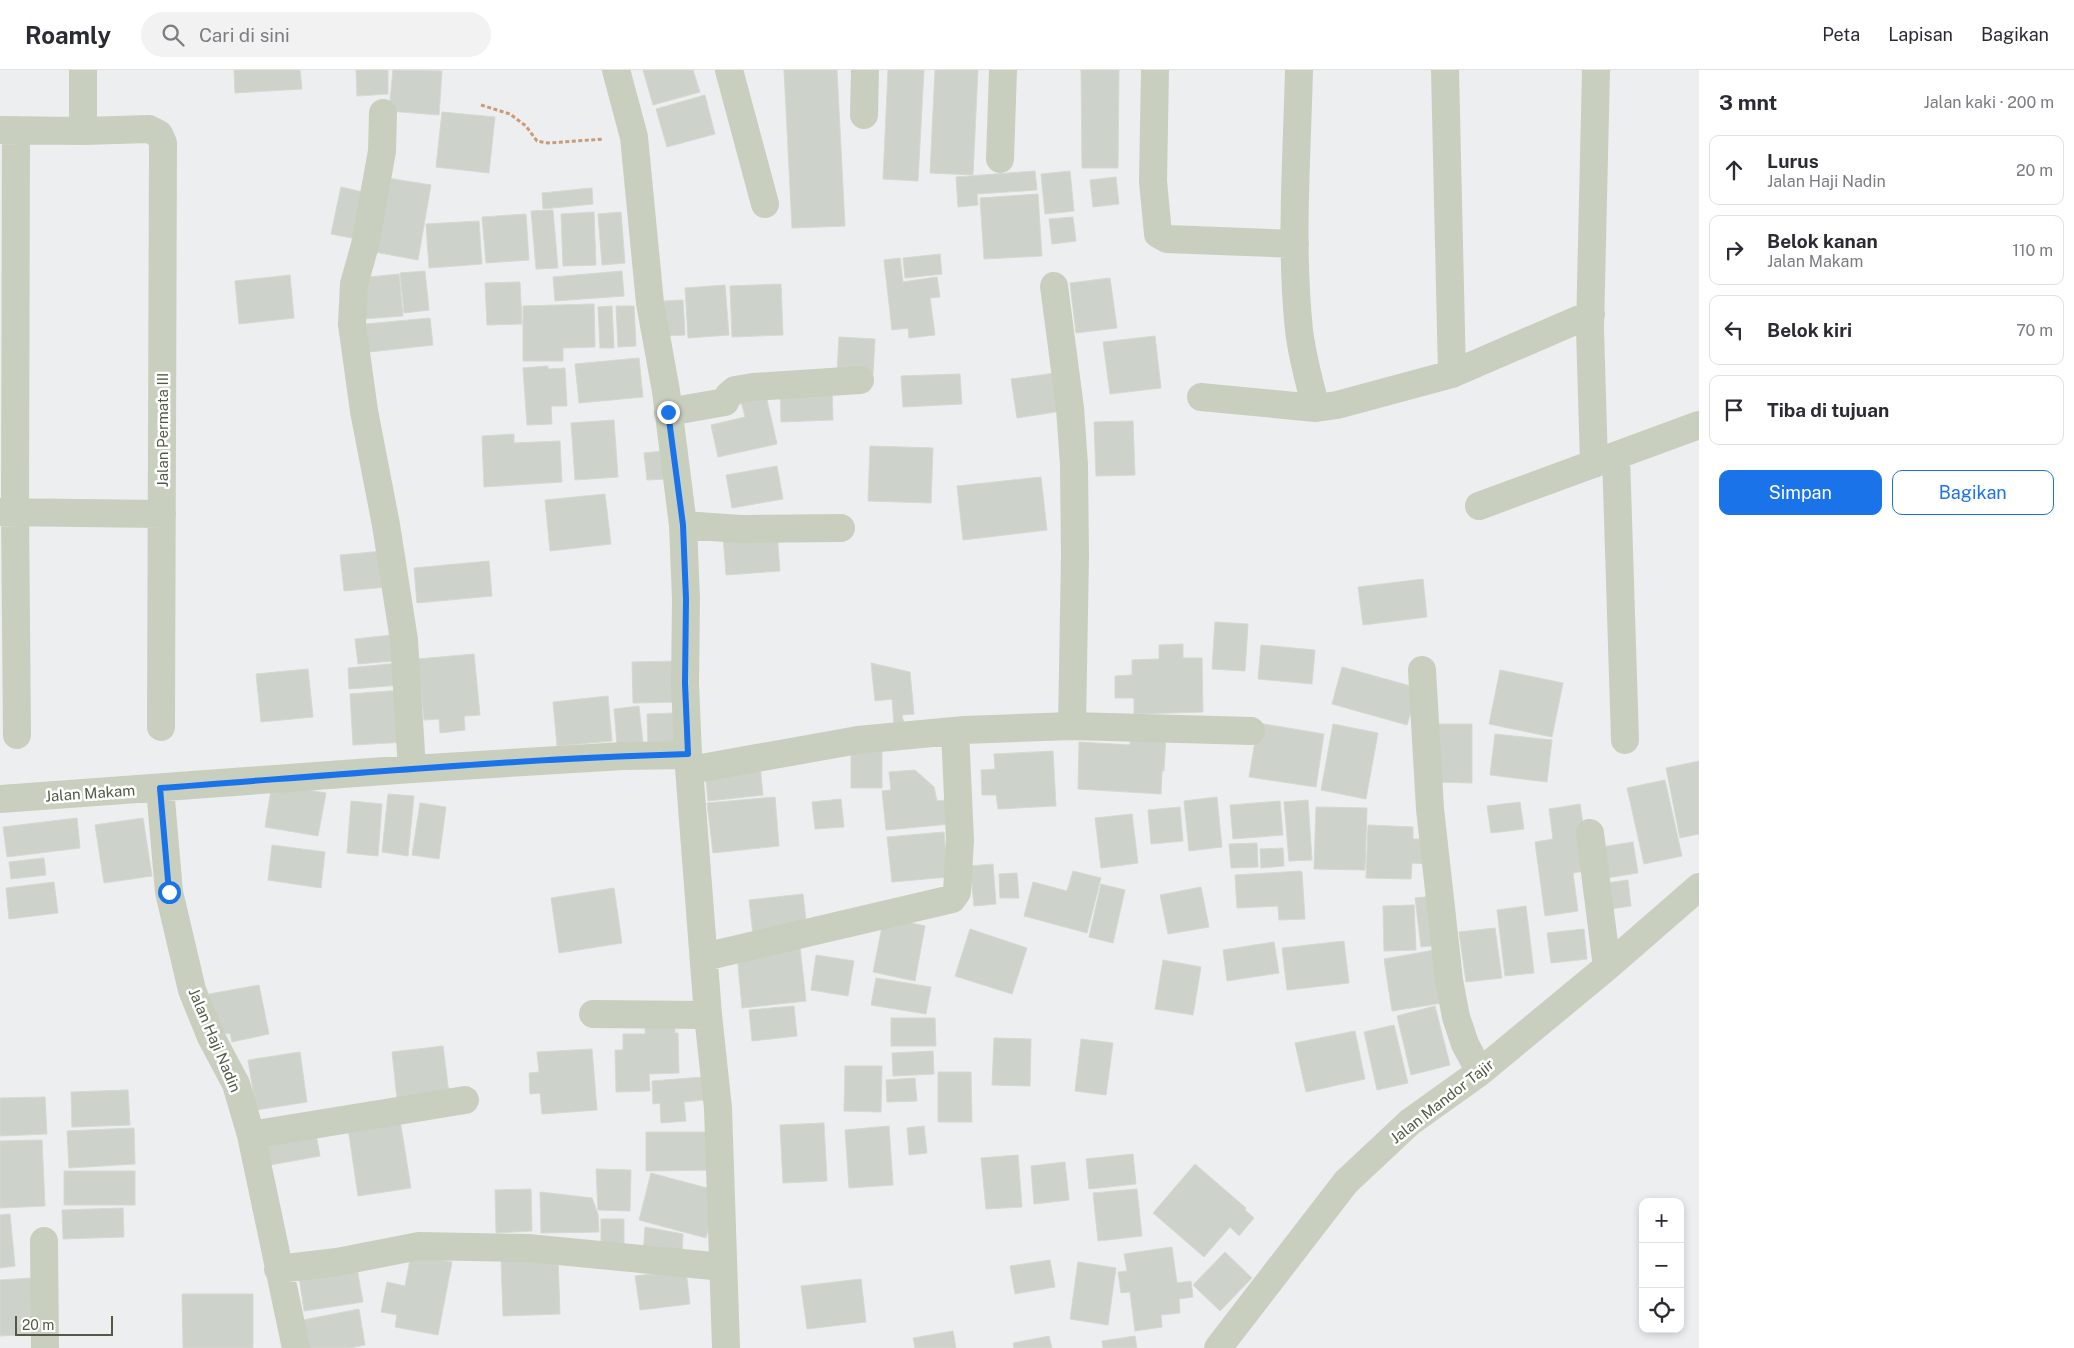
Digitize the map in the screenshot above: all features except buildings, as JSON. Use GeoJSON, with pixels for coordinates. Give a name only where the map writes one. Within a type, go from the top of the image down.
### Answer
{"type":"FeatureCollection","features":[{"type":"Feature","properties":{"kind":"street"},"geometry":{"type":"LineString","coordinates":[[17,735],[7,512],[8,130],[84,131],[83,70]]}},
{"type":"Feature","properties":{"kind":"street"},"geometry":{"type":"LineString","coordinates":[[616,70],[634,137],[650,303],[668,412],[683,525],[686,599],[685,683],[689,762],[708,1014],[718,1108],[726,1348]]}},
{"type":"Feature","properties":{"kind":"street"},"geometry":{"type":"LineString","coordinates":[[729,70],[765,204]]}},
{"type":"Feature","properties":{"kind":"street"},"geometry":{"type":"LineString","coordinates":[[864,115],[865,70]]}},
{"type":"Feature","properties":{"kind":"street"},"geometry":{"type":"LineString","coordinates":[[1000,159],[1003,70]]}},
{"type":"Feature","properties":{"kind":"street"},"geometry":{"type":"LineString","coordinates":[[1155,70],[1153,181],[1158,234],[1167,239],[1295,244]]}},
{"type":"Feature","properties":{"kind":"street"},"geometry":{"type":"LineString","coordinates":[[1299,70],[1295,244],[1299,330],[1305,370],[1316,408]]}},
{"type":"Feature","properties":{"kind":"street"},"geometry":{"type":"LineString","coordinates":[[1445,70],[1452,374]]}},
{"type":"Feature","properties":{"kind":"street"},"geometry":{"type":"LineString","coordinates":[[1596,70],[1590,322],[1592,416],[1605,460],[1625,740]]}},
{"type":"Feature","properties":{"kind":"street"},"geometry":{"type":"LineString","coordinates":[[383,113],[382,151],[365,245],[354,284],[352,324],[364,412],[386,525],[404,640],[412,769]]}},
{"type":"Feature","properties":{"kind":"street","name":"Jalan Permata III"},"geometry":{"type":"LineString","coordinates":[[84,131],[149,129],[159,134],[164,143],[161,727]]}},
{"type":"Feature","properties":{"kind":"street"},"geometry":{"type":"LineString","coordinates":[[1054,286],[1070,408],[1074,465],[1076,555],[1072,726]]}},
{"type":"Feature","properties":{"kind":"street"},"geometry":{"type":"LineString","coordinates":[[1201,397],[1316,408],[1337,405],[1452,374],[1590,322]]}},
{"type":"Feature","properties":{"kind":"street"},"geometry":{"type":"LineString","coordinates":[[668,412],[725,402],[735,390],[753,387],[860,380]]}},
{"type":"Feature","properties":{"kind":"street"},"geometry":{"type":"LineString","coordinates":[[1479,506],[1699,425]]}},
{"type":"Feature","properties":{"kind":"street"},"geometry":{"type":"LineString","coordinates":[[7,512],[162,514]]}},
{"type":"Feature","properties":{"kind":"street"},"geometry":{"type":"LineString","coordinates":[[683,525],[740,529],[841,528]]}},
{"type":"Feature","properties":{"kind":"street"},"geometry":{"type":"LineString","coordinates":[[1422,670],[1430,809],[1448,980],[1456,1016],[1465,1044],[1480,1072]]}},
{"type":"Feature","properties":{"kind":"street","name":"Jalan Makam"},"geometry":{"type":"LineString","coordinates":[[0,799],[412,769],[622,756],[689,762],[858,740],[955,731],[1072,726],[1251,731]]}},
{"type":"Feature","properties":{"kind":"street"},"geometry":{"type":"LineString","coordinates":[[704,956],[952,899],[957,892],[960,840],[955,731]]}},
{"type":"Feature","properties":{"kind":"street","name":"Jalan Haji Nadin"},"geometry":{"type":"LineString","coordinates":[[160,788],[169,892],[192,990],[212,1037],[236,1084],[251,1135],[296,1348]]}},
{"type":"Feature","properties":{"kind":"street"},"geometry":{"type":"LineString","coordinates":[[1590,833],[1607,967]]}},
{"type":"Feature","properties":{"kind":"street","name":"Jalan Mandor Tajir"},"geometry":{"type":"LineString","coordinates":[[1218,1348],[1346,1182],[1410,1122],[1480,1072],[1607,967],[1699,887]]}},
{"type":"Feature","properties":{"kind":"street"},"geometry":{"type":"LineString","coordinates":[[593,1014],[708,1014]]}},
{"type":"Feature","properties":{"kind":"street"},"geometry":{"type":"LineString","coordinates":[[251,1135],[465,1100]]}},
{"type":"Feature","properties":{"kind":"street"},"geometry":{"type":"LineString","coordinates":[[44,1241],[44,1348]]}},
{"type":"Feature","properties":{"kind":"street"},"geometry":{"type":"LineString","coordinates":[[278,1268],[337,1262],[419,1246],[528,1248],[723,1267]]}},
{"type":"Feature","properties":{"kind":"path"},"geometry":{"type":"LineString","coordinates":[[481,105],[510,114],[526,126],[537,141],[548,143],[634,137]]}},
{"type":"Feature","properties":{"kind":"route"},"geometry":{"type":"LineString","coordinates":[[169,892],[160,788],[412,769],[622,756],[688,754],[683,525],[669,431],[668,412]]}}]}
